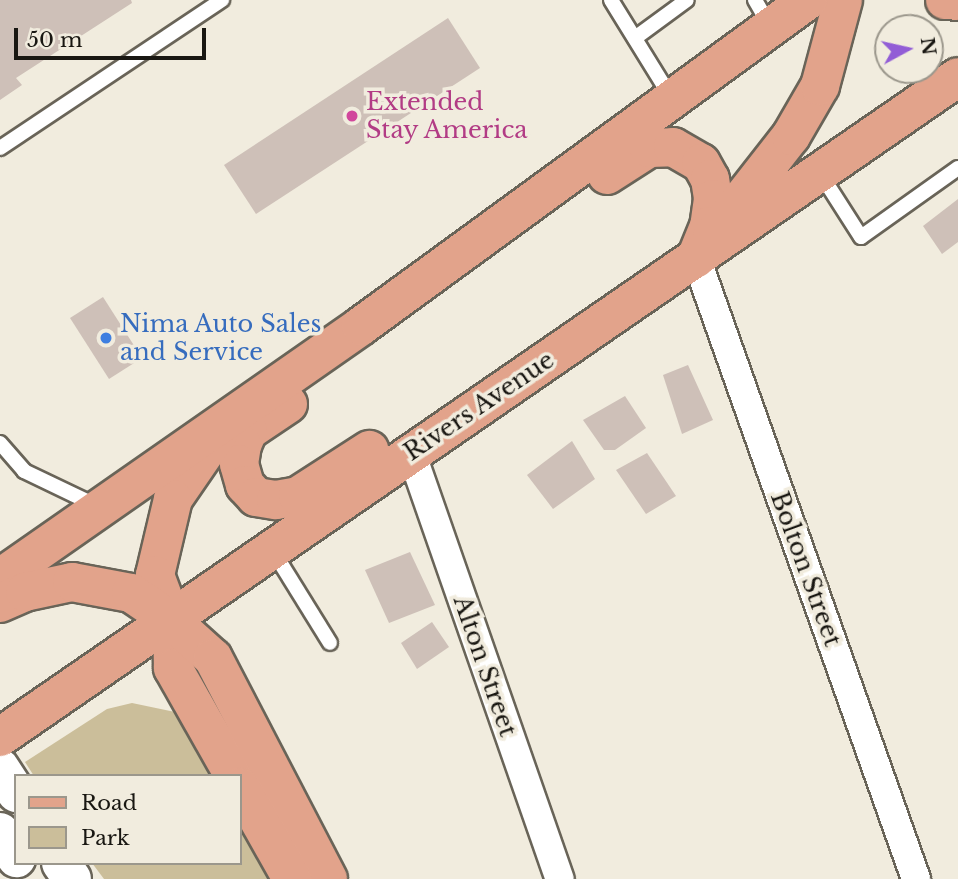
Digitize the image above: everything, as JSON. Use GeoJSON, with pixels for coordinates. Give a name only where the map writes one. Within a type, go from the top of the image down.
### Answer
{"type":"FeatureCollection","features":[{"type":"Feature","properties":{"kind":"main road"},"geometry":{"type":"LineString","coordinates":[[0,578],[232,413],[361,326],[673,99],[763,13],[808,0]]}},
{"type":"Feature","properties":{"kind":"main road"},"geometry":{"type":"LineString","coordinates":[[696,258],[741,195],[791,136],[820,86],[844,0]]}},
{"type":"Feature","properties":{"kind":"main road"},"geometry":{"type":"LineString","coordinates":[[945,0],[958,1]]}},
{"type":"Feature","properties":{"kind":"main road","name":"Rivers Avenue"},"geometry":{"type":"LineString","coordinates":[[0,737],[958,77]]}},
{"type":"Feature","properties":{"kind":"main road"},"geometry":{"type":"LineString","coordinates":[[470,247],[536,226],[635,154],[649,148],[673,147],[689,152],[710,179],[709,226],[696,258]]}},
{"type":"Feature","properties":{"kind":"main road"},"geometry":{"type":"LineString","coordinates":[[361,326],[340,367],[248,431],[239,464],[245,485],[256,497],[276,500],[298,496],[371,449],[411,453]]}},
{"type":"Feature","properties":{"kind":"main road"},"geometry":{"type":"LineString","coordinates":[[232,413],[173,499],[155,575],[172,621],[173,668],[233,774]]}},
{"type":"Feature","properties":{"kind":"main road"},"geometry":{"type":"LineString","coordinates":[[0,603],[25,592],[72,582],[131,593],[172,621],[212,658],[328,879]]}},
{"type":"Feature","properties":{"kind":"main road"},"geometry":{"type":"LineString","coordinates":[[0,768],[14,790]]}},
{"type":"Feature","properties":{"kind":"main road"},"geometry":{"type":"LineString","coordinates":[[242,791],[292,879]]}},
{"type":"Feature","properties":{"kind":"street","name":"Bolton Street"},"geometry":{"type":"LineString","coordinates":[[696,258],[916,879]]}},
{"type":"Feature","properties":{"kind":"street","name":"Alton Street"},"geometry":{"type":"LineString","coordinates":[[411,453],[560,879]]}},
{"type":"Feature","properties":{"kind":"lane"},"geometry":{"type":"LineString","coordinates":[[0,148],[222,0]]}},
{"type":"Feature","properties":{"kind":"lane"},"geometry":{"type":"LineString","coordinates":[[611,0],[673,99]]}},
{"type":"Feature","properties":{"kind":"lane"},"geometry":{"type":"LineString","coordinates":[[635,38],[687,0]]}},
{"type":"Feature","properties":{"kind":"lane"},"geometry":{"type":"LineString","coordinates":[[820,173],[861,237],[958,168]]}},
{"type":"Feature","properties":{"kind":"lane"},"geometry":{"type":"LineString","coordinates":[[0,443],[24,471],[99,507]]}},
{"type":"Feature","properties":{"kind":"lane"},"geometry":{"type":"LineString","coordinates":[[272,550],[330,643]]}},
{"type":"Feature","properties":{"kind":"green space"},"geometry":{"type":"Polygon","coordinates":[[[132,703],[175,712],[216,774],[33,774],[25,762],[107,709],[132,703]]]}},
{"type":"Feature","properties":{"kind":"green space"},"geometry":{"type":"Polygon","coordinates":[[[242,824],[270,879],[104,879],[94,865],[242,865],[242,824]]]}},
{"type":"Feature","properties":{"kind":"building"},"geometry":{"type":"Polygon","coordinates":[[[0,0],[131,0],[132,3],[16,78],[22,85],[0,100],[0,0]]]}},
{"type":"Feature","properties":{"kind":"building","name":"Extended Stay America"},"geometry":{"type":"Polygon","coordinates":[[[448,18],[480,68],[256,214],[224,165],[448,18]]]}},
{"type":"Feature","properties":{"kind":"building"},"geometry":{"type":"Polygon","coordinates":[[[958,199],[958,242],[942,254],[923,226],[958,199]]]}},
{"type":"Feature","properties":{"kind":"building","name":"Nima Auto Sales and Service"},"geometry":{"type":"Polygon","coordinates":[[[103,297],[142,358],[109,379],[70,318],[103,297]]]}},
{"type":"Feature","properties":{"kind":"building"},"geometry":{"type":"Polygon","coordinates":[[[688,365],[713,420],[682,434],[663,375],[688,365]]]}},
{"type":"Feature","properties":{"kind":"building"},"geometry":{"type":"Polygon","coordinates":[[[625,396],[646,428],[615,450],[604,450],[583,420],[625,396]]]}},
{"type":"Feature","properties":{"kind":"building"},"geometry":{"type":"Polygon","coordinates":[[[572,441],[595,479],[553,509],[527,475],[572,441]]]}},
{"type":"Feature","properties":{"kind":"building"},"geometry":{"type":"Polygon","coordinates":[[[647,453],[676,496],[646,514],[616,470],[647,453]]]}},
{"type":"Feature","properties":{"kind":"building"},"geometry":{"type":"Polygon","coordinates":[[[410,552],[435,605],[389,623],[365,570],[410,552]]]}},
{"type":"Feature","properties":{"kind":"building"},"geometry":{"type":"Polygon","coordinates":[[[432,622],[449,647],[417,669],[401,643],[432,622]]]}},
{"type":"Feature","properties":{"kind":"place","name":"Extended Stay America"},"geometry":{"type":"Point","coordinates":[352,116]}},
{"type":"Feature","properties":{"kind":"place","name":"Nima Auto Sales and Service"},"geometry":{"type":"Point","coordinates":[106,338]}}]}
